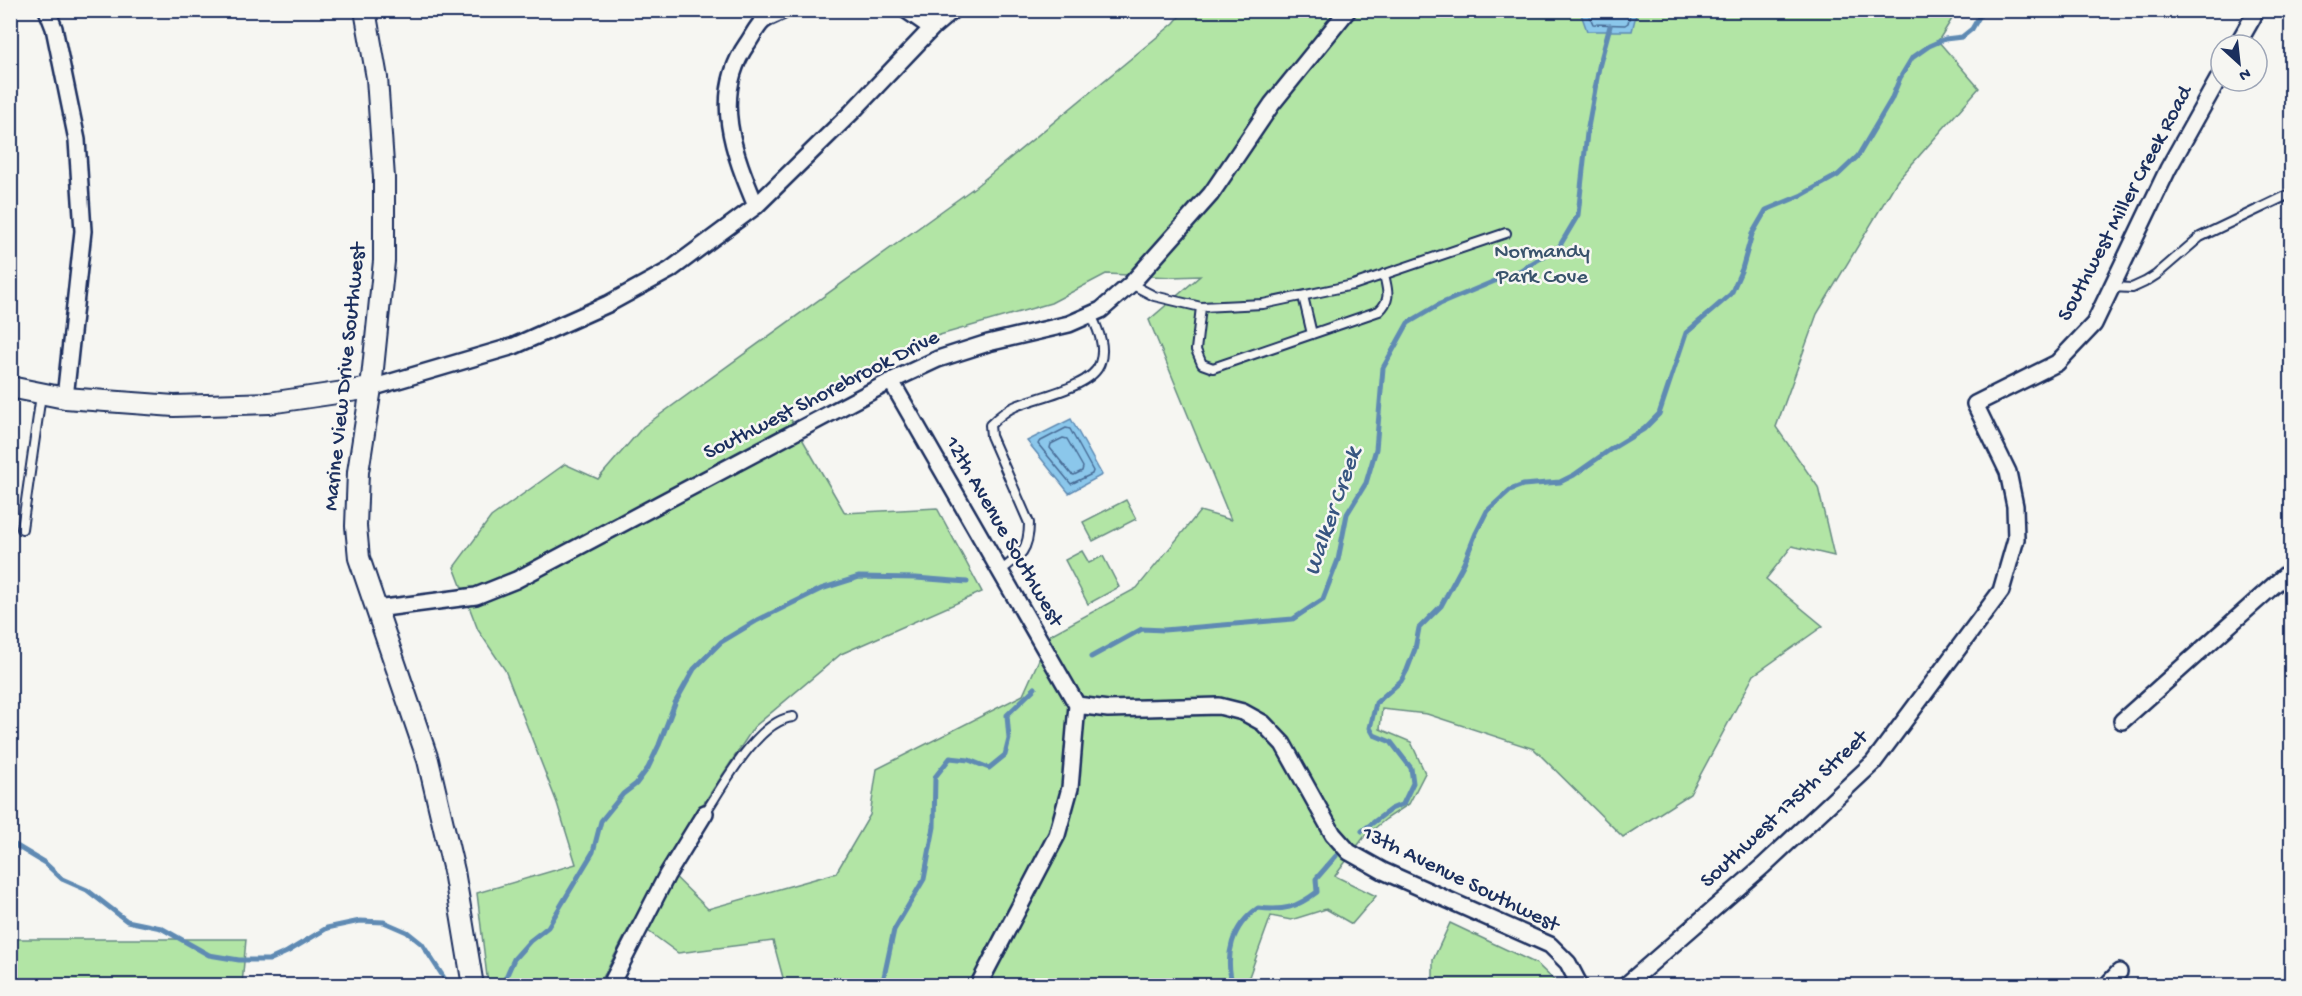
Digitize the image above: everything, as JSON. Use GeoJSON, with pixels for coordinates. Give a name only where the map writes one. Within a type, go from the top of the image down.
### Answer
{"type":"FeatureCollection","features":[{"type":"Feature","properties":{"kind":"street"},"geometry":{"type":"LineString","coordinates":[[47,10],[54,28],[77,140],[83,231],[64,398]]}},
{"type":"Feature","properties":{"kind":"street","name":"Marine View Drive Southwest"},"geometry":{"type":"LineString","coordinates":[[365,10],[377,78],[384,177],[384,261],[371,388],[358,472],[356,526],[359,558],[428,760],[454,871],[473,986]]}},
{"type":"Feature","properties":{"kind":"street"},"geometry":{"type":"LineString","coordinates":[[756,206],[738,163],[728,117],[729,81],[760,16],[784,10]]}},
{"type":"Feature","properties":{"kind":"street"},"geometry":{"type":"LineString","coordinates":[[906,10],[932,28]]}},
{"type":"Feature","properties":{"kind":"street"},"geometry":{"type":"LineString","coordinates":[[10,387],[64,398],[174,406],[269,404],[371,388],[514,346],[608,304],[670,270],[756,206],[852,112],[932,28],[953,10]]}},
{"type":"Feature","properties":{"kind":"street","name":"Southwest Shorebrook Drive"},"geometry":{"type":"LineString","coordinates":[[376,609],[476,596],[516,580],[891,381],[938,359],[988,343],[1069,324],[1101,310],[1131,284],[1211,194],[1272,104],[1348,10]]}},
{"type":"Feature","properties":{"kind":"street"},"geometry":{"type":"LineString","coordinates":[[2244,33],[2253,17]]}},
{"type":"Feature","properties":{"kind":"street","name":"Southwest Miller Creek Road"},"geometry":{"type":"LineString","coordinates":[[2001,591],[2016,539],[2015,506],[2008,472],[1975,404],[2057,363],[2094,324],[2168,169],[2210,93]]}},
{"type":"Feature","properties":{"kind":"street","name":"12th Avenue Southwest"},"geometry":{"type":"LineString","coordinates":[[891,381],[1077,705]]}},
{"type":"Feature","properties":{"kind":"street"},"geometry":{"type":"LineString","coordinates":[[2122,721],[2292,569]]}},
{"type":"Feature","properties":{"kind":"street","name":"Southwest 175th Street"},"geometry":{"type":"LineString","coordinates":[[1625,986],[1763,866],[1873,763],[2001,591]]}},
{"type":"Feature","properties":{"kind":"street"},"geometry":{"type":"LineString","coordinates":[[978,986],[1057,835],[1070,788],[1077,705]]}},
{"type":"Feature","properties":{"kind":"street","name":"13th Avenue Southwest"},"geometry":{"type":"LineString","coordinates":[[1077,705],[1107,709],[1220,706],[1243,712],[1263,723],[1283,744],[1333,834],[1349,852],[1383,871],[1550,945],[1568,963],[1580,986]]}},
{"type":"Feature","properties":{"kind":"street"},"geometry":{"type":"LineString","coordinates":[[610,986],[667,875],[705,813]]}},
{"type":"Feature","properties":{"kind":"street"},"geometry":{"type":"LineString","coordinates":[[2106,986],[2119,972]]}},
{"type":"Feature","properties":{"kind":"lane"},"geometry":{"type":"LineString","coordinates":[[2111,287],[2132,288],[2145,282],[2199,237],[2292,193]]}},
{"type":"Feature","properties":{"kind":"lane"},"geometry":{"type":"LineString","coordinates":[[1131,284],[1154,296],[1202,307],[1263,304],[1353,285],[1506,233]]}},
{"type":"Feature","properties":{"kind":"lane"},"geometry":{"type":"LineString","coordinates":[[1202,307],[1196,350],[1202,364],[1213,368],[1379,311],[1386,304],[1388,295],[1384,274]]}},
{"type":"Feature","properties":{"kind":"lane"},"geometry":{"type":"LineString","coordinates":[[1303,296],[1312,334]]}},
{"type":"Feature","properties":{"kind":"lane"},"geometry":{"type":"LineString","coordinates":[[1000,571],[1021,556],[1029,538],[1029,523],[991,436],[990,424],[1014,407],[1089,378],[1100,364],[1102,349],[1100,334],[1091,314]]}},
{"type":"Feature","properties":{"kind":"lane"},"geometry":{"type":"LineString","coordinates":[[22,529],[41,393]]}},
{"type":"Feature","properties":{"kind":"lane"},"geometry":{"type":"LineString","coordinates":[[705,813],[752,744],[773,724],[784,717],[793,717]]}},
{"type":"Feature","properties":{"kind":"green space","name":"Normandy Park Cove"},"geometry":{"type":"Polygon","coordinates":[[[1184,11],[1957,11],[1938,41],[1979,88],[1897,181],[1817,314],[1776,427],[1818,487],[1834,556],[1792,546],[1766,579],[1823,626],[1754,675],[1690,794],[1623,837],[1534,749],[1427,714],[1382,709],[1380,729],[1411,742],[1425,773],[1409,804],[1364,837],[1335,876],[1376,896],[1352,924],[1326,909],[1291,920],[1271,916],[1246,985],[785,985],[773,941],[678,953],[633,920],[599,985],[488,985],[477,893],[576,864],[557,803],[505,670],[478,630],[454,567],[491,517],[565,464],[598,479],[643,427],[975,187],[1174,23],[1184,11]],[[1106,274],[1051,303],[919,341],[786,411],[845,513],[937,508],[982,592],[841,654],[754,727],[663,865],[708,909],[836,873],[870,815],[877,769],[1023,695],[1050,635],[1137,588],[1200,511],[1231,520],[1149,320],[1200,276],[1106,274]]]}},
{"type":"Feature","properties":{"kind":"green space"},"geometry":{"type":"Polygon","coordinates":[[[1126,500],[1136,519],[1093,541],[1083,522],[1126,500]]]}},
{"type":"Feature","properties":{"kind":"green space"},"geometry":{"type":"Polygon","coordinates":[[[1082,551],[1089,563],[1103,556],[1119,587],[1088,604],[1065,560],[1082,551]]]}},
{"type":"Feature","properties":{"kind":"green space"},"geometry":{"type":"Polygon","coordinates":[[[1450,923],[1537,964],[1559,985],[1433,985],[1433,960],[1450,923]]]}},
{"type":"Feature","properties":{"kind":"green space"},"geometry":{"type":"Polygon","coordinates":[[[11,939],[246,939],[242,985],[11,985],[11,939]]]}},
{"type":"Feature","properties":{"kind":"water"},"geometry":{"type":"Polygon","coordinates":[[[1580,10],[1637,11],[1632,31],[1587,31],[1580,10]]]}},
{"type":"Feature","properties":{"kind":"water"},"geometry":{"type":"Polygon","coordinates":[[[1071,419],[1102,475],[1069,493],[1027,441],[1071,419]]]}},
{"type":"Feature","properties":{"kind":"waterway"},"geometry":{"type":"LineString","coordinates":[[1362,831],[1391,809],[1403,804],[1413,783],[1411,768],[1391,742],[1374,735],[1370,728],[1376,703],[1401,681],[1415,649],[1419,628],[1441,606],[1464,563],[1487,511],[1510,490],[1523,485],[1560,482],[1574,475],[1644,429],[1659,414],[1686,333],[1731,294],[1742,269],[1752,234],[1766,210],[1802,195],[1838,175],[1858,156],[1891,100],[1912,58],[1929,46],[1945,39],[1962,37],[1972,29],[1983,10]]}},
{"type":"Feature","properties":{"kind":"waterway","name":"Walker Creek"},"geometry":{"type":"LineString","coordinates":[[1091,657],[1142,629],[1164,630],[1293,619],[1323,599],[1338,560],[1347,514],[1366,483],[1376,449],[1383,368],[1408,323],[1440,304],[1521,270],[1559,247],[1578,215],[1587,133],[1599,67],[1610,26]]}},
{"type":"Feature","properties":{"kind":"waterway"},"geometry":{"type":"LineString","coordinates":[[502,986],[514,959],[530,941],[548,927],[593,852],[601,821],[648,768],[675,703],[694,669],[721,642],[756,621],[821,589],[859,577],[967,582]]}},
{"type":"Feature","properties":{"kind":"waterway","name":"Walker Creek"},"geometry":{"type":"LineString","coordinates":[[882,986],[894,930],[924,879],[934,827],[935,777],[950,758],[969,760],[989,768],[1005,755],[1009,739],[1007,715],[1035,688]]}},
{"type":"Feature","properties":{"kind":"waterway"},"geometry":{"type":"LineString","coordinates":[[10,842],[45,863],[62,879],[87,890],[127,921],[161,928],[209,955],[239,960],[269,960],[327,928],[360,921],[384,922],[407,932],[422,944],[446,981]]}},
{"type":"Feature","properties":{"kind":"waterway"},"geometry":{"type":"LineString","coordinates":[[1233,986],[1229,963],[1230,952],[1236,932],[1242,923],[1258,908],[1289,907],[1310,897],[1317,892],[1316,879],[1336,856]]}}]}
